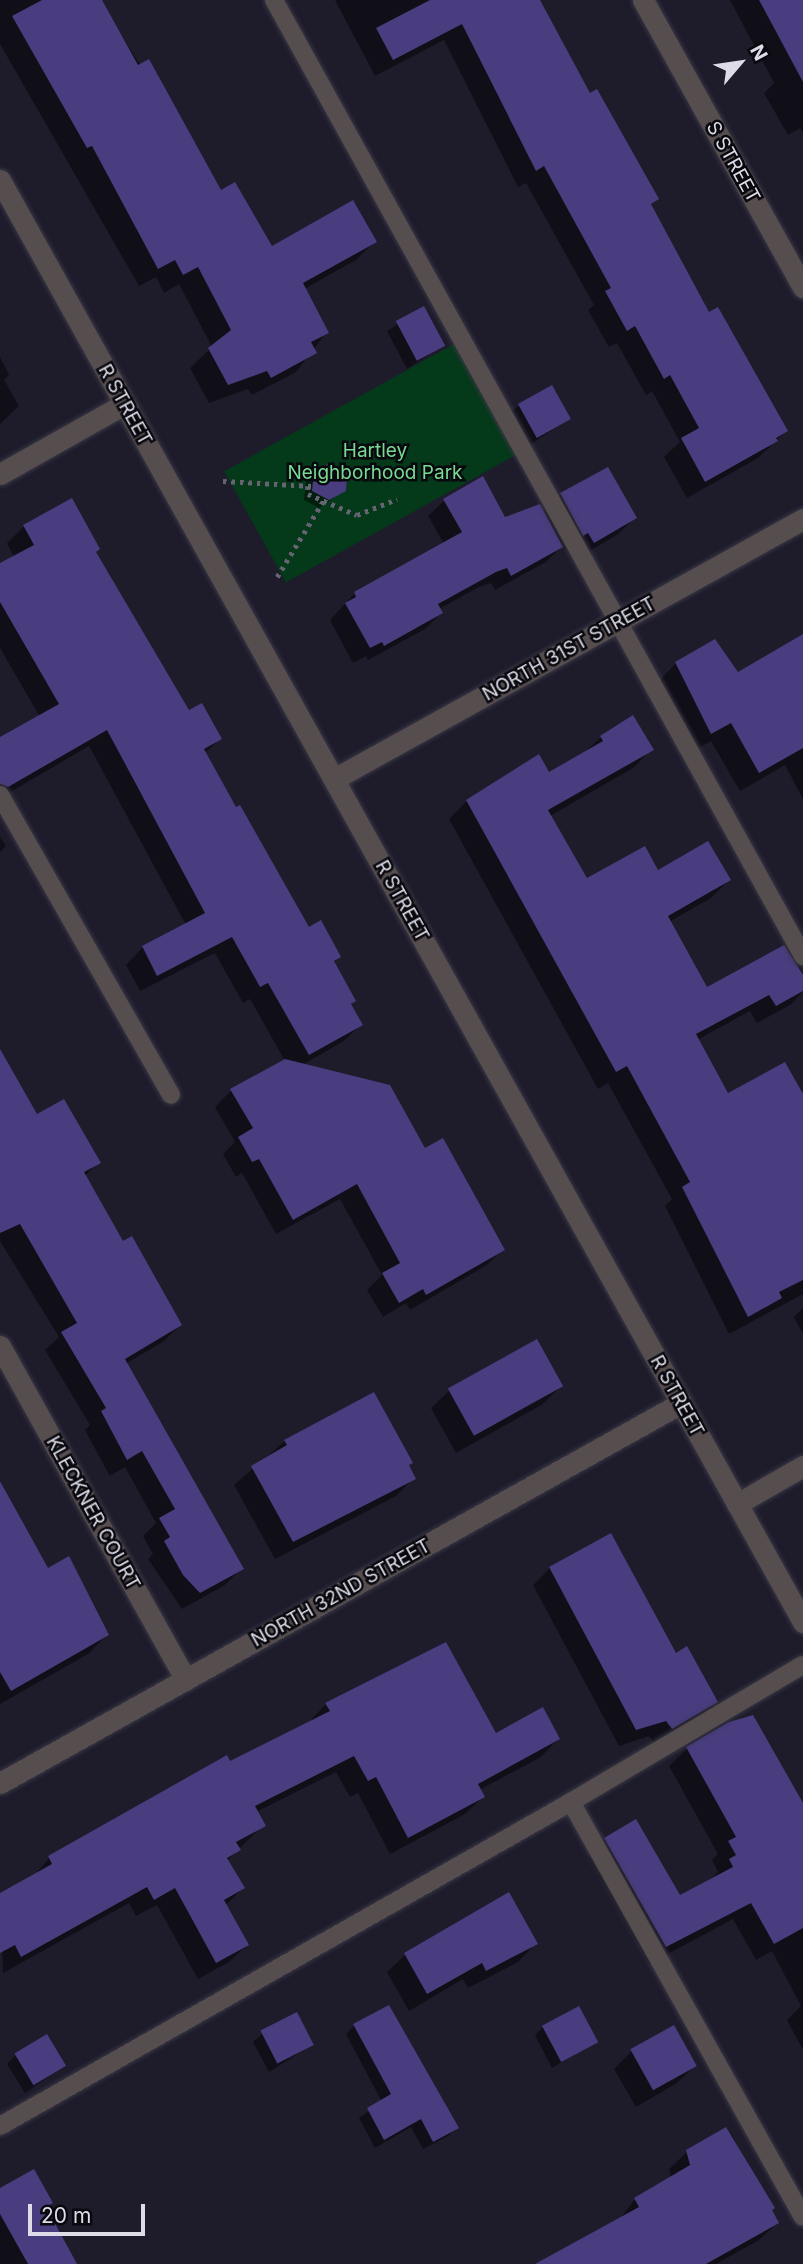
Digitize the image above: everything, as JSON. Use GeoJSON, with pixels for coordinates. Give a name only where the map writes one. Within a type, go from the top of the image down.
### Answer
{"type":"FeatureCollection","features":[{"type":"Feature","properties":{"kind":"street","name":"S STREET"},"geometry":{"type":"LineString","coordinates":[[643,0],[803,287]]}},
{"type":"Feature","properties":{"kind":"street","name":"R STREET"},"geometry":{"type":"LineString","coordinates":[[0,180],[803,1622]]}},
{"type":"Feature","properties":{"kind":"street"},"geometry":{"type":"LineString","coordinates":[[0,474],[124,404]]}},
{"type":"Feature","properties":{"kind":"street","name":"NORTH 31ST STREET"},"geometry":{"type":"LineString","coordinates":[[334,779],[803,519]]}},
{"type":"Feature","properties":{"kind":"street","name":"KLECKNER COURT"},"geometry":{"type":"LineString","coordinates":[[0,1346],[186,1680]]}},
{"type":"Feature","properties":{"kind":"street","name":"NORTH 32ND STREET"},"geometry":{"type":"LineString","coordinates":[[0,1783],[681,1404]]}},
{"type":"Feature","properties":{"kind":"street"},"geometry":{"type":"LineString","coordinates":[[737,1504],[803,1466]]}},
{"type":"Feature","properties":{"kind":"lane"},"geometry":{"type":"LineString","coordinates":[[274,0],[803,956]]}},
{"type":"Feature","properties":{"kind":"lane"},"geometry":{"type":"LineString","coordinates":[[0,794],[171,1095]]}},
{"type":"Feature","properties":{"kind":"lane"},"geometry":{"type":"LineString","coordinates":[[0,2126],[571,1802],[803,1665]]}},
{"type":"Feature","properties":{"kind":"lane"},"geometry":{"type":"LineString","coordinates":[[571,1802],[803,2217]]}},
{"type":"Feature","properties":{"kind":"path"},"geometry":{"type":"LineString","coordinates":[[223,481],[310,486],[308,495],[357,515],[397,499]]}},
{"type":"Feature","properties":{"kind":"path"},"geometry":{"type":"LineString","coordinates":[[277,577],[323,500]]}},
{"type":"Feature","properties":{"kind":"green space","name":"Hartley Neighborhood Park"},"geometry":{"type":"Polygon","coordinates":[[[463,339],[525,450],[286,582],[224,471],[463,339]]]}},
{"type":"Feature","properties":{"kind":"building"},"geometry":{"type":"Polygon","coordinates":[[[42,0],[102,0],[138,65],[149,59],[221,190],[235,182],[272,246],[353,200],[377,242],[303,283],[329,333],[311,342],[317,353],[271,378],[267,371],[228,385],[208,348],[231,330],[198,267],[183,275],[175,260],[158,269],[92,146],[87,148],[12,16],[42,0]]]}},
{"type":"Feature","properties":{"kind":"building"},"geometry":{"type":"Polygon","coordinates":[[[430,0],[540,0],[590,93],[597,89],[659,199],[651,204],[709,312],[718,307],[788,431],[776,438],[778,441],[705,482],[681,438],[699,428],[670,375],[664,379],[635,326],[627,331],[605,291],[611,288],[544,166],[536,171],[462,24],[393,60],[376,28],[430,0]]]}},
{"type":"Feature","properties":{"kind":"building"},"geometry":{"type":"Polygon","coordinates":[[[759,0],[803,0],[803,82],[759,0]]]}},
{"type":"Feature","properties":{"kind":"building"},"geometry":{"type":"Polygon","coordinates":[[[424,306],[445,346],[417,361],[396,321],[424,306]]]}},
{"type":"Feature","properties":{"kind":"building"},"geometry":{"type":"Polygon","coordinates":[[[552,385],[571,419],[537,438],[518,404],[552,385]]]}},
{"type":"Feature","properties":{"kind":"building"},"geometry":{"type":"Polygon","coordinates":[[[330,463],[347,473],[346,491],[329,500],[312,491],[314,471],[330,463]]]}},
{"type":"Feature","properties":{"kind":"building"},"geometry":{"type":"Polygon","coordinates":[[[608,467],[637,518],[594,543],[588,533],[583,536],[560,493],[608,467]]]}},
{"type":"Feature","properties":{"kind":"building"},"geometry":{"type":"Polygon","coordinates":[[[483,476],[505,517],[540,504],[563,547],[511,576],[507,568],[496,572],[438,604],[443,613],[384,646],[382,642],[370,648],[345,603],[356,597],[354,592],[462,532],[443,499],[483,476]]]}},
{"type":"Feature","properties":{"kind":"building"},"geometry":{"type":"Polygon","coordinates":[[[72,498],[100,549],[96,552],[189,710],[202,703],[222,739],[204,749],[236,807],[240,805],[309,927],[321,920],[341,957],[334,961],[356,1001],[351,1004],[363,1025],[309,1055],[268,983],[260,987],[232,937],[157,976],[142,946],[205,913],[107,730],[8,787],[0,784],[0,737],[59,704],[0,602],[0,563],[34,545],[23,525],[72,498]]]}},
{"type":"Feature","properties":{"kind":"building"},"geometry":{"type":"Polygon","coordinates":[[[803,634],[803,748],[759,773],[731,723],[711,734],[675,662],[715,639],[738,672],[803,634]]]}},
{"type":"Feature","properties":{"kind":"building"},"geometry":{"type":"Polygon","coordinates":[[[633,715],[654,750],[548,810],[587,878],[645,846],[658,870],[708,841],[731,880],[668,916],[707,987],[784,945],[803,975],[803,991],[776,1006],[769,995],[696,1034],[728,1093],[785,1062],[803,1094],[803,1280],[779,1292],[782,1298],[748,1317],[682,1187],[690,1182],[627,1066],[616,1072],[466,800],[539,754],[549,772],[603,741],[600,736],[633,715]]]}},
{"type":"Feature","properties":{"kind":"building"},"geometry":{"type":"Polygon","coordinates":[[[0,1049],[37,1114],[64,1099],[101,1163],[84,1172],[123,1241],[132,1236],[182,1325],[125,1359],[244,1569],[200,1593],[183,1575],[164,1541],[170,1537],[159,1518],[175,1509],[142,1451],[127,1460],[101,1411],[106,1408],[61,1332],[77,1323],[20,1224],[0,1233],[0,1049]]]}},
{"type":"Feature","properties":{"kind":"building"},"geometry":{"type":"Polygon","coordinates":[[[285,1059],[390,1085],[425,1148],[443,1138],[505,1250],[426,1295],[423,1289],[399,1303],[382,1273],[400,1263],[357,1184],[293,1220],[259,1159],[252,1162],[238,1137],[253,1128],[230,1089],[285,1059]]]}},
{"type":"Feature","properties":{"kind":"building"},"geometry":{"type":"Polygon","coordinates":[[[537,1339],[563,1386],[474,1436],[448,1388],[537,1339]]]}},
{"type":"Feature","properties":{"kind":"building"},"geometry":{"type":"Polygon","coordinates":[[[374,1392],[413,1463],[409,1465],[416,1479],[293,1542],[251,1466],[287,1445],[284,1440],[374,1392]]]}},
{"type":"Feature","properties":{"kind":"building"},"geometry":{"type":"Polygon","coordinates":[[[0,1481],[48,1568],[69,1556],[109,1635],[11,1691],[0,1672],[0,1481]]]}},
{"type":"Feature","properties":{"kind":"building"},"geometry":{"type":"Polygon","coordinates":[[[611,1533],[676,1653],[687,1646],[718,1702],[672,1729],[666,1721],[636,1730],[549,1567],[611,1533]]]}},
{"type":"Feature","properties":{"kind":"building"},"geometry":{"type":"Polygon","coordinates":[[[446,1642],[496,1733],[543,1707],[560,1739],[478,1784],[485,1797],[408,1838],[376,1777],[368,1781],[354,1756],[255,1806],[266,1826],[236,1842],[241,1850],[227,1858],[245,1888],[224,1900],[249,1945],[216,1963],[175,1888],[154,1900],[147,1887],[21,1957],[15,1945],[0,1953],[0,1893],[52,1864],[48,1856],[227,1755],[230,1761],[330,1711],[325,1703],[446,1642]]]}},
{"type":"Feature","properties":{"kind":"building"},"geometry":{"type":"Polygon","coordinates":[[[753,1715],[803,1803],[803,1928],[774,1944],[751,1903],[666,1947],[604,1838],[636,1819],[680,1895],[733,1867],[729,1859],[736,1855],[728,1841],[736,1837],[686,1747],[729,1722],[753,1715]]]}},
{"type":"Feature","properties":{"kind":"building"},"geometry":{"type":"Polygon","coordinates":[[[509,1892],[538,1944],[486,1971],[482,1963],[427,1994],[404,1953],[509,1892]]]}},
{"type":"Feature","properties":{"kind":"building"},"geometry":{"type":"Polygon","coordinates":[[[389,2005],[459,2128],[433,2142],[421,2119],[384,2140],[367,2108],[391,2094],[353,2024],[389,2005]]]}},
{"type":"Feature","properties":{"kind":"building"},"geometry":{"type":"Polygon","coordinates":[[[579,2006],[598,2042],[561,2062],[542,2026],[579,2006]]]}},
{"type":"Feature","properties":{"kind":"building"},"geometry":{"type":"Polygon","coordinates":[[[297,2012],[314,2045],[277,2064],[260,2031],[297,2012]]]}},
{"type":"Feature","properties":{"kind":"building"},"geometry":{"type":"Polygon","coordinates":[[[674,2025],[697,2066],[653,2090],[630,2049],[674,2025]]]}},
{"type":"Feature","properties":{"kind":"building"},"geometry":{"type":"Polygon","coordinates":[[[47,2034],[66,2066],[33,2085],[14,2054],[47,2034]]]}},
{"type":"Feature","properties":{"kind":"building"},"geometry":{"type":"Polygon","coordinates":[[[726,2127],[775,2208],[772,2210],[779,2223],[706,2264],[535,2264],[639,2207],[634,2198],[690,2165],[686,2150],[726,2127]]]}},
{"type":"Feature","properties":{"kind":"building"},"geometry":{"type":"Polygon","coordinates":[[[34,2169],[53,2203],[46,2207],[77,2264],[28,2264],[0,2214],[0,2188],[34,2169]]]}}]}
